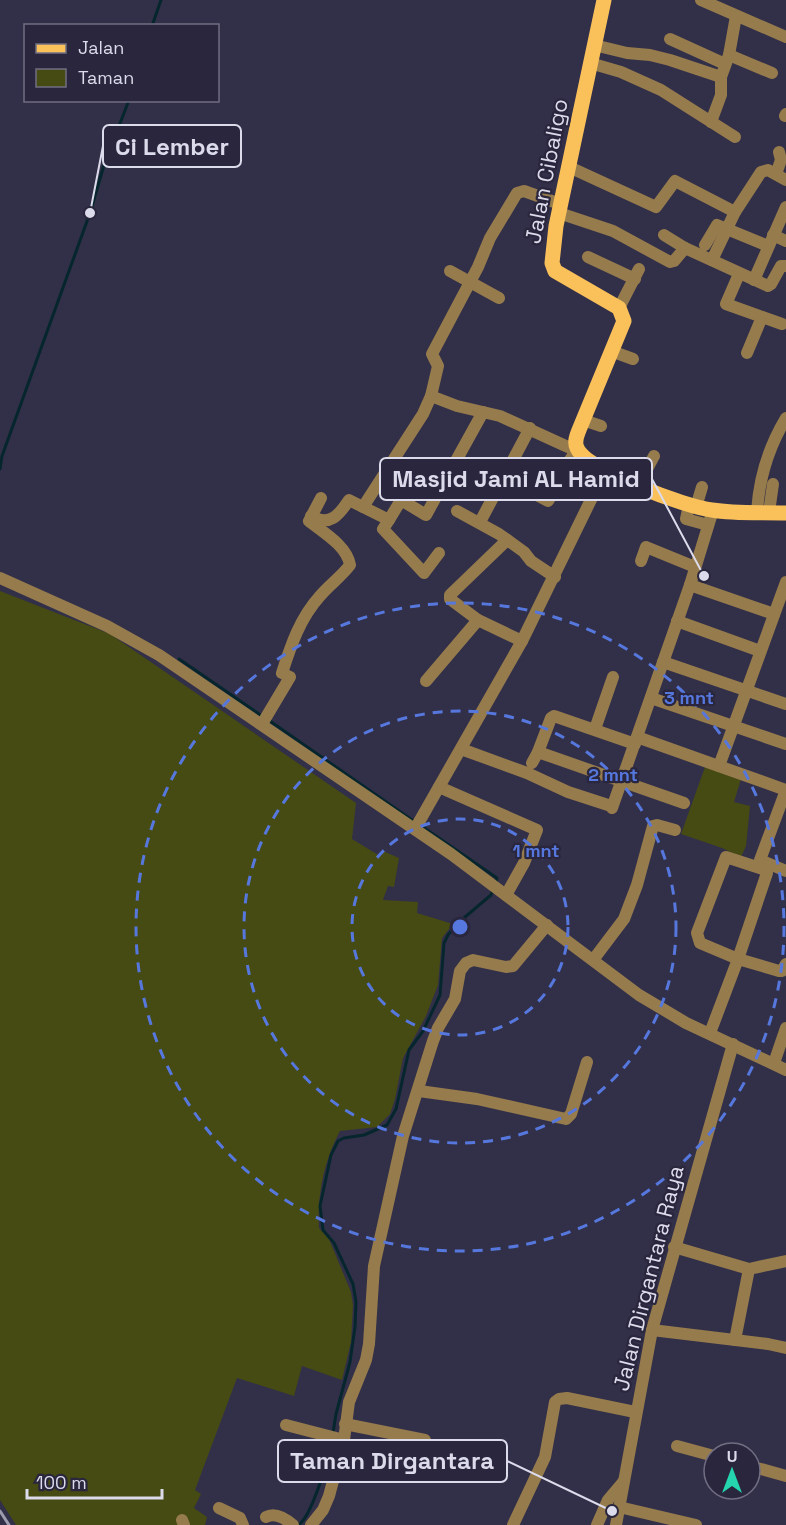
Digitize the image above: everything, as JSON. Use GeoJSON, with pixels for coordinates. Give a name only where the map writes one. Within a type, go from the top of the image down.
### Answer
{"type":"FeatureCollection","features":[{"type":"Feature","properties":{"kind":"main road","name":"Jalan Cibaligo"},"geometry":{"type":"LineString","coordinates":[[604,0],[552,256],[555,271],[619,308]]}},
{"type":"Feature","properties":{"kind":"main road"},"geometry":{"type":"LineString","coordinates":[[619,308],[624,321],[576,440],[581,454],[605,471],[693,506],[711,518],[763,512],[786,513]]}},
{"type":"Feature","properties":{"kind":"street"},"geometry":{"type":"LineString","coordinates":[[701,0],[786,37]]}},
{"type":"Feature","properties":{"kind":"street"},"geometry":{"type":"LineString","coordinates":[[711,122],[722,95],[721,76],[736,16]]}},
{"type":"Feature","properties":{"kind":"street"},"geometry":{"type":"LineString","coordinates":[[669,39],[772,72]]}},
{"type":"Feature","properties":{"kind":"street"},"geometry":{"type":"LineString","coordinates":[[594,45],[660,58],[721,76]]}},
{"type":"Feature","properties":{"kind":"street"},"geometry":{"type":"LineString","coordinates":[[590,63],[621,72],[661,90],[735,137]]}},
{"type":"Feature","properties":{"kind":"street"},"geometry":{"type":"LineString","coordinates":[[712,260],[735,212],[761,172],[768,170],[781,177],[779,152]]}},
{"type":"Feature","properties":{"kind":"street"},"geometry":{"type":"LineString","coordinates":[[569,167],[656,207],[659,206],[675,181],[735,212]]}},
{"type":"Feature","properties":{"kind":"street"},"geometry":{"type":"LineString","coordinates":[[363,507],[423,414],[438,366],[431,355],[470,282],[490,238],[517,193],[524,191],[613,231],[670,262],[674,261],[685,248]]}},
{"type":"Feature","properties":{"kind":"street"},"geometry":{"type":"LineString","coordinates":[[754,280],[786,207]]}},
{"type":"Feature","properties":{"kind":"street"},"geometry":{"type":"LineString","coordinates":[[705,245],[717,225],[727,230],[770,240],[786,241]]}},
{"type":"Feature","properties":{"kind":"street"},"geometry":{"type":"LineString","coordinates":[[664,234],[685,248],[754,280],[770,285],[781,266],[786,266]]}},
{"type":"Feature","properties":{"kind":"street"},"geometry":{"type":"LineString","coordinates":[[588,257],[637,274],[619,308]]}},
{"type":"Feature","properties":{"kind":"street"},"geometry":{"type":"LineString","coordinates":[[450,271],[499,298]]}},
{"type":"Feature","properties":{"kind":"street"},"geometry":{"type":"LineString","coordinates":[[739,273],[726,304],[782,324]]}},
{"type":"Feature","properties":{"kind":"street"},"geometry":{"type":"LineString","coordinates":[[747,353],[762,317]]}},
{"type":"Feature","properties":{"kind":"street"},"geometry":{"type":"LineString","coordinates":[[611,351],[633,359]]}},
{"type":"Feature","properties":{"kind":"street"},"geometry":{"type":"LineString","coordinates":[[430,396],[457,406],[500,416],[568,447],[577,448],[560,477]]}},
{"type":"Feature","properties":{"kind":"street"},"geometry":{"type":"LineString","coordinates":[[439,553],[424,573],[383,529],[401,500],[426,515],[483,412]]}},
{"type":"Feature","properties":{"kind":"street"},"geometry":{"type":"LineString","coordinates":[[763,512],[759,484],[766,459],[786,418]]}},
{"type":"Feature","properties":{"kind":"street"},"geometry":{"type":"LineString","coordinates":[[583,420],[601,426]]}},
{"type":"Feature","properties":{"kind":"street"},"geometry":{"type":"LineString","coordinates":[[480,522],[530,428]]}},
{"type":"Feature","properties":{"kind":"street"},"geometry":{"type":"LineString","coordinates":[[638,486],[654,456]]}},
{"type":"Feature","properties":{"kind":"street"},"geometry":{"type":"LineString","coordinates":[[417,824],[522,641],[605,471]]}},
{"type":"Feature","properties":{"kind":"street"},"geometry":{"type":"LineString","coordinates":[[763,512],[773,484]]}},
{"type":"Feature","properties":{"kind":"street"},"geometry":{"type":"LineString","coordinates":[[693,506],[702,487]]}},
{"type":"Feature","properties":{"kind":"street"},"geometry":{"type":"LineString","coordinates":[[264,720],[290,678],[282,673],[302,620],[321,595],[344,574],[350,565],[349,558],[338,544],[309,520],[321,498]]}},
{"type":"Feature","properties":{"kind":"street"},"geometry":{"type":"LineString","coordinates":[[311,516],[320,521],[329,520],[337,516],[349,500],[389,519]]}},
{"type":"Feature","properties":{"kind":"street"},"geometry":{"type":"LineString","coordinates":[[457,511],[480,522],[507,540],[524,552],[531,561],[555,577]]}},
{"type":"Feature","properties":{"kind":"street"},"geometry":{"type":"LineString","coordinates":[[460,749],[527,773],[568,792],[610,806],[651,698],[711,518]]}},
{"type":"Feature","properties":{"kind":"street"},"geometry":{"type":"LineString","coordinates":[[507,540],[450,595],[451,601],[478,620],[522,641]]}},
{"type":"Feature","properties":{"kind":"street"},"geometry":{"type":"LineString","coordinates":[[640,561],[646,547],[695,567]]}},
{"type":"Feature","properties":{"kind":"street"},"geometry":{"type":"LineString","coordinates":[[0,578],[129,638],[264,720],[335,776],[417,824],[488,882],[639,995],[668,1014],[779,1067]]}},
{"type":"Feature","properties":{"kind":"street"},"geometry":{"type":"LineString","coordinates":[[719,766],[760,651],[779,607],[786,582]]}},
{"type":"Feature","properties":{"kind":"street"},"geometry":{"type":"LineString","coordinates":[[690,585],[779,607]]}},
{"type":"Feature","properties":{"kind":"street"},"geometry":{"type":"LineString","coordinates":[[426,681],[478,620]]}},
{"type":"Feature","properties":{"kind":"street"},"geometry":{"type":"LineString","coordinates":[[677,621],[760,651]]}},
{"type":"Feature","properties":{"kind":"street"},"geometry":{"type":"LineString","coordinates":[[663,662],[786,703]]}},
{"type":"Feature","properties":{"kind":"street"},"geometry":{"type":"LineString","coordinates":[[595,729],[613,677]]}},
{"type":"Feature","properties":{"kind":"street"},"geometry":{"type":"LineString","coordinates":[[651,698],[786,744]]}},
{"type":"Feature","properties":{"kind":"street"},"geometry":{"type":"LineString","coordinates":[[684,803],[621,780],[535,758],[551,718],[554,716],[636,740],[786,790],[760,857],[762,862],[786,871]]}},
{"type":"Feature","properties":{"kind":"street"},"geometry":{"type":"LineString","coordinates":[[439,787],[537,830],[524,863],[504,893]]}},
{"type":"Feature","properties":{"kind":"street"},"geometry":{"type":"LineString","coordinates":[[593,960],[624,920],[637,885],[653,826],[675,830]]}},
{"type":"Feature","properties":{"kind":"street"},"geometry":{"type":"LineString","coordinates":[[710,1033],[738,959],[767,872],[726,856],[698,933],[700,943],[738,959],[779,971],[782,971],[786,964]]}},
{"type":"Feature","properties":{"kind":"street"},"geometry":{"type":"LineString","coordinates":[[312,1525],[323,1510],[329,1496],[339,1438],[367,1352],[374,1266],[400,1148],[437,1031],[455,999],[462,967],[471,960],[506,968],[513,966],[547,925]]}},
{"type":"Feature","properties":{"kind":"street"},"geometry":{"type":"LineString","coordinates":[[779,1067],[786,1028]]}},
{"type":"Feature","properties":{"kind":"street","name":"Jalan Dirgantara Raya"},"geometry":{"type":"LineString","coordinates":[[616,1525],[652,1330],[733,1044]]}},
{"type":"Feature","properties":{"kind":"street"},"geometry":{"type":"LineString","coordinates":[[779,1067],[786,1047]]}},
{"type":"Feature","properties":{"kind":"street"},"geometry":{"type":"LineString","coordinates":[[419,1090],[477,1099],[566,1119],[571,1114],[587,1062]]}},
{"type":"Feature","properties":{"kind":"street"},"geometry":{"type":"LineString","coordinates":[[674,1247],[749,1269],[786,1261]]}},
{"type":"Feature","properties":{"kind":"street"},"geometry":{"type":"LineString","coordinates":[[735,1340],[749,1269]]}},
{"type":"Feature","properties":{"kind":"street"},"geometry":{"type":"LineString","coordinates":[[652,1330],[786,1348]]}},
{"type":"Feature","properties":{"kind":"street"},"geometry":{"type":"LineString","coordinates":[[513,1525],[545,1457],[555,1402],[567,1398],[635,1413]]}},
{"type":"Feature","properties":{"kind":"street"},"geometry":{"type":"LineString","coordinates":[[345,1424],[425,1440]]}},
{"type":"Feature","properties":{"kind":"street"},"geometry":{"type":"LineString","coordinates":[[286,1425],[339,1438]]}},
{"type":"Feature","properties":{"kind":"street"},"geometry":{"type":"LineString","coordinates":[[677,1446],[702,1453]]}},
{"type":"Feature","properties":{"kind":"street"},"geometry":{"type":"LineString","coordinates":[[762,1469],[786,1476]]}},
{"type":"Feature","properties":{"kind":"street"},"geometry":{"type":"LineString","coordinates":[[597,1525],[608,1500],[624,1481]]}},
{"type":"Feature","properties":{"kind":"street"},"geometry":{"type":"LineString","coordinates":[[619,1507],[696,1525]]}},
{"type":"Feature","properties":{"kind":"street"},"geometry":{"type":"LineString","coordinates":[[219,1508],[240,1518],[243,1525]]}},
{"type":"Feature","properties":{"kind":"street"},"geometry":{"type":"LineString","coordinates":[[266,1517],[272,1514],[293,1524]]}},
{"type":"Feature","properties":{"kind":"green space"},"geometry":{"type":"Polygon","coordinates":[[[0,591],[110,634],[356,803],[352,839],[380,856],[383,851],[399,858],[394,887],[388,886],[383,900],[418,902],[417,913],[453,924],[442,938],[438,985],[426,1016],[403,1058],[390,1114],[377,1127],[340,1131],[334,1142],[323,1178],[319,1203],[319,1228],[329,1239],[351,1292],[353,1305],[351,1342],[342,1380],[302,1366],[294,1396],[237,1378],[195,1490],[201,1494],[194,1508],[207,1517],[205,1525],[16,1525],[0,1500],[0,591]]]}},
{"type":"Feature","properties":{"kind":"green space"},"geometry":{"type":"Polygon","coordinates":[[[705,767],[741,779],[734,802],[750,806],[746,846],[741,857],[681,834],[705,767]]]}},
{"type":"Feature","properties":{"kind":"waterway"},"geometry":{"type":"LineString","coordinates":[[153,24],[161,0]]}},
{"type":"Feature","properties":{"kind":"waterway"},"geometry":{"type":"LineString","coordinates":[[0,469],[2,456],[128,102]]}},
{"type":"Feature","properties":{"kind":"waterway"},"geometry":{"type":"LineString","coordinates":[[179,659],[262,716]]}},
{"type":"Feature","properties":{"kind":"waterway"},"geometry":{"type":"LineString","coordinates":[[267,719],[415,822]]}},
{"type":"Feature","properties":{"kind":"waterway"},"geometry":{"type":"LineString","coordinates":[[420,825],[497,878],[496,883]]}},
{"type":"Feature","properties":{"kind":"waterway"},"geometry":{"type":"LineString","coordinates":[[333,1433],[350,1362],[356,1302],[353,1284],[334,1243],[323,1230],[320,1206],[331,1155],[338,1141],[364,1135],[387,1125],[396,1109],[409,1050],[423,1031],[440,995],[444,943],[458,923],[491,895],[493,889]]}},
{"type":"Feature","properties":{"kind":"waterway"},"geometry":{"type":"LineString","coordinates":[[298,1525],[309,1511],[314,1499],[332,1440]]}},
{"type":"Feature","properties":{"kind":"railway"},"geometry":{"type":"LineString","coordinates":[[0,1511],[9,1525]]}},
{"type":"Feature","properties":{"kind":"place","name":"Ci Lember"},"geometry":{"type":"Point","coordinates":[90,213]}},
{"type":"Feature","properties":{"kind":"place","name":"Masjid Jami AL Hamid"},"geometry":{"type":"Point","coordinates":[704,576]}},
{"type":"Feature","properties":{"kind":"place","name":"Taman Dirgantara"},"geometry":{"type":"Point","coordinates":[612,1511]}}]}
